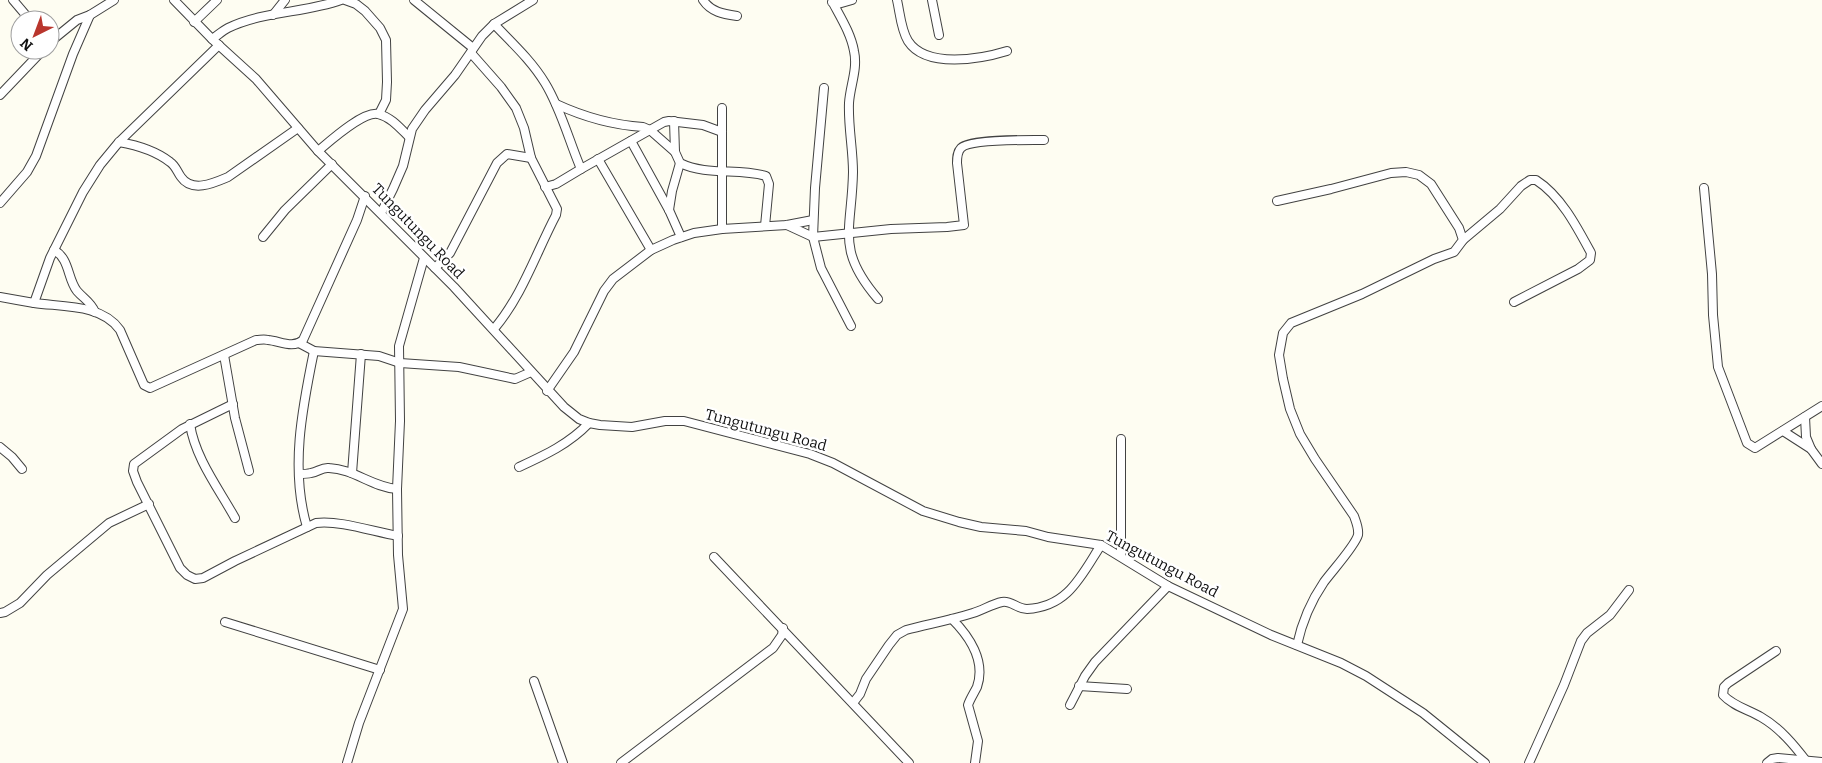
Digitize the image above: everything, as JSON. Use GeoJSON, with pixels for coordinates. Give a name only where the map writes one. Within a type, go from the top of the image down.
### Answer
{"type":"FeatureCollection","features":[{"type":"Feature","properties":{"kind":"street"},"geometry":{"type":"LineString","coordinates":[[13,0],[22,10]]}},
{"type":"Feature","properties":{"kind":"street"},"geometry":{"type":"LineString","coordinates":[[0,203],[27,172],[36,156],[72,54],[90,15],[101,3],[114,0]]}},
{"type":"Feature","properties":{"kind":"street","name":"Tungutungu Road"},"geometry":{"type":"LineString","coordinates":[[174,0],[194,22],[256,79],[318,151],[365,196],[494,329],[547,391],[579,418],[589,423],[632,427],[674,420],[684,422],[810,454],[833,463],[923,511],[960,522],[981,527],[1026,532],[1056,539],[1101,545],[1168,586],[1271,635],[1341,663],[1366,676],[1423,713],[1485,763]]}},
{"type":"Feature","properties":{"kind":"street"},"geometry":{"type":"LineString","coordinates":[[194,22],[217,0]]}},
{"type":"Feature","properties":{"kind":"street"},"geometry":{"type":"LineString","coordinates":[[273,15],[285,0]]}},
{"type":"Feature","properties":{"kind":"street"},"geometry":{"type":"LineString","coordinates":[[34,303],[41,280],[54,250],[83,192],[100,165],[119,142],[227,29],[243,22],[343,0],[356,4],[380,28],[386,40],[386,100],[380,114]]}},
{"type":"Feature","properties":{"kind":"street"},"geometry":{"type":"LineString","coordinates":[[414,0],[472,51],[516,108],[524,128],[531,158],[545,187],[556,203],[556,215],[516,297],[503,319],[494,329]]}},
{"type":"Feature","properties":{"kind":"street"},"geometry":{"type":"LineString","coordinates":[[380,213],[393,189],[402,166],[412,129],[425,110],[472,51],[478,40],[494,24],[533,0]]}},
{"type":"Feature","properties":{"kind":"street"},"geometry":{"type":"LineString","coordinates":[[703,0],[712,10],[736,16]]}},
{"type":"Feature","properties":{"kind":"street"},"geometry":{"type":"LineString","coordinates":[[832,1],[838,4],[852,0]]}},
{"type":"Feature","properties":{"kind":"street"},"geometry":{"type":"LineString","coordinates":[[897,0],[907,39],[920,52],[951,60],[978,58],[1007,51]]}},
{"type":"Feature","properties":{"kind":"street"},"geometry":{"type":"LineString","coordinates":[[932,0],[939,35]]}},
{"type":"Feature","properties":{"kind":"street"},"geometry":{"type":"LineString","coordinates":[[832,1],[851,40],[855,53],[855,68],[849,105],[853,173],[848,234],[851,257],[864,282],[878,300]]}},
{"type":"Feature","properties":{"kind":"street"},"geometry":{"type":"LineString","coordinates":[[60,34],[77,20],[90,15]]}},
{"type":"Feature","properties":{"kind":"street"},"geometry":{"type":"LineString","coordinates":[[494,24],[526,57],[545,83],[556,104],[581,169]]}},
{"type":"Feature","properties":{"kind":"street"},"geometry":{"type":"LineString","coordinates":[[0,95],[33,60]]}},
{"type":"Feature","properties":{"kind":"street"},"geometry":{"type":"LineString","coordinates":[[824,88],[813,237],[821,268],[851,326]]}},
{"type":"Feature","properties":{"kind":"street"},"geometry":{"type":"LineString","coordinates":[[556,104],[578,114],[596,119],[643,127],[650,130],[674,152],[680,163],[722,172],[766,176],[769,184],[765,226]]}},
{"type":"Feature","properties":{"kind":"street"},"geometry":{"type":"LineString","coordinates":[[722,108],[722,229]]}},
{"type":"Feature","properties":{"kind":"street"},"geometry":{"type":"LineString","coordinates":[[318,151],[362,118],[373,114],[380,114],[389,119],[409,137]]}},
{"type":"Feature","properties":{"kind":"street"},"geometry":{"type":"LineString","coordinates":[[545,187],[556,184],[664,122],[674,121],[703,125],[722,132]]}},
{"type":"Feature","properties":{"kind":"street"},"geometry":{"type":"LineString","coordinates":[[674,121],[674,152]]}},
{"type":"Feature","properties":{"kind":"street"},"geometry":{"type":"LineString","coordinates":[[119,142],[137,146],[165,158],[176,167],[182,179],[189,184],[200,186],[218,182],[228,177],[298,128]]}},
{"type":"Feature","properties":{"kind":"street"},"geometry":{"type":"LineString","coordinates":[[787,226],[813,237],[891,229],[964,225],[957,163],[960,149],[968,144],[991,141],[1044,140]]}},
{"type":"Feature","properties":{"kind":"street"},"geometry":{"type":"LineString","coordinates":[[630,141],[669,210],[681,237]]}},
{"type":"Feature","properties":{"kind":"street"},"geometry":{"type":"LineString","coordinates":[[435,268],[450,253],[497,163],[507,154],[531,158]]}},
{"type":"Feature","properties":{"kind":"street"},"geometry":{"type":"LineString","coordinates":[[598,159],[651,250]]}},
{"type":"Feature","properties":{"kind":"street"},"geometry":{"type":"LineString","coordinates":[[669,210],[680,163]]}},
{"type":"Feature","properties":{"kind":"street"},"geometry":{"type":"LineString","coordinates":[[263,238],[285,210],[332,164]]}},
{"type":"Feature","properties":{"kind":"street"},"geometry":{"type":"LineString","coordinates":[[1277,200],[1331,189],[1391,173],[1406,172],[1419,175],[1431,184],[1459,228],[1463,240]]}},
{"type":"Feature","properties":{"kind":"street"},"geometry":{"type":"LineString","coordinates":[[1297,645],[1304,619],[1312,602],[1358,535],[1357,526],[1350,510],[1300,434],[1290,409],[1279,355],[1283,333],[1291,323],[1454,252],[1463,240],[1500,209],[1521,186],[1530,180],[1536,180],[1553,195],[1564,209],[1591,253],[1590,260],[1578,269],[1514,302]]}},
{"type":"Feature","properties":{"kind":"street"},"geometry":{"type":"LineString","coordinates":[[1704,188],[1712,274],[1712,315],[1718,367],[1748,443],[1755,448],[1822,406]]}},
{"type":"Feature","properties":{"kind":"street"},"geometry":{"type":"LineString","coordinates":[[0,297],[95,312],[108,318],[120,330],[142,381],[147,388],[156,386],[224,355],[245,343],[256,340],[268,340],[294,345],[299,343],[305,335],[365,196]]}},
{"type":"Feature","properties":{"kind":"street"},"geometry":{"type":"LineString","coordinates":[[547,391],[574,352],[604,291],[613,279],[651,250],[681,237],[722,229],[787,226],[813,220]]}},
{"type":"Feature","properties":{"kind":"street"},"geometry":{"type":"LineString","coordinates":[[54,250],[63,257],[77,291],[90,302],[95,312]]}},
{"type":"Feature","properties":{"kind":"street"},"geometry":{"type":"LineString","coordinates":[[347,763],[359,723],[402,609],[398,555],[397,489],[399,346],[424,258]]}},
{"type":"Feature","properties":{"kind":"street"},"geometry":{"type":"LineString","coordinates":[[299,343],[314,351],[379,356],[400,363],[459,367],[515,379],[531,372]]}},
{"type":"Feature","properties":{"kind":"street"},"geometry":{"type":"LineString","coordinates":[[306,527],[301,507],[298,451],[304,403],[314,351]]}},
{"type":"Feature","properties":{"kind":"street"},"geometry":{"type":"LineString","coordinates":[[352,473],[361,354]]}},
{"type":"Feature","properties":{"kind":"street"},"geometry":{"type":"LineString","coordinates":[[224,355],[233,404],[250,471]]}},
{"type":"Feature","properties":{"kind":"street"},"geometry":{"type":"LineString","coordinates":[[233,404],[190,424],[134,464],[133,471],[137,482],[180,568],[187,575],[195,579],[203,578],[306,527],[324,522],[398,536]]}},
{"type":"Feature","properties":{"kind":"street"},"geometry":{"type":"LineString","coordinates":[[1804,417],[1806,437],[1811,449],[1822,464]]}},
{"type":"Feature","properties":{"kind":"street"},"geometry":{"type":"LineString","coordinates":[[519,467],[565,444],[589,423]]}},
{"type":"Feature","properties":{"kind":"street"},"geometry":{"type":"LineString","coordinates":[[190,424],[201,456],[235,518]]}},
{"type":"Feature","properties":{"kind":"street"},"geometry":{"type":"LineString","coordinates":[[1783,431],[1811,449]]}},
{"type":"Feature","properties":{"kind":"street"},"geometry":{"type":"LineString","coordinates":[[1121,439],[1121,556]]}},
{"type":"Feature","properties":{"kind":"street"},"geometry":{"type":"LineString","coordinates":[[0,448],[12,457],[22,469]]}},
{"type":"Feature","properties":{"kind":"street"},"geometry":{"type":"LineString","coordinates":[[299,474],[312,473],[327,467],[352,473],[378,486],[397,489]]}},
{"type":"Feature","properties":{"kind":"street"},"geometry":{"type":"LineString","coordinates":[[0,614],[20,603],[47,575],[109,523],[149,504]]}},
{"type":"Feature","properties":{"kind":"street"},"geometry":{"type":"LineString","coordinates":[[853,703],[860,694],[866,679],[897,635],[906,630],[974,613],[1000,602],[1005,601],[1020,609],[1025,609],[1040,608],[1057,601],[1074,586],[1101,545]]}},
{"type":"Feature","properties":{"kind":"street"},"geometry":{"type":"LineString","coordinates":[[714,557],[909,763]]}},
{"type":"Feature","properties":{"kind":"street"},"geometry":{"type":"LineString","coordinates":[[1070,705],[1079,686],[1100,657],[1168,586]]}},
{"type":"Feature","properties":{"kind":"street"},"geometry":{"type":"LineString","coordinates":[[1529,763],[1581,641],[1587,633],[1610,615],[1629,590]]}},
{"type":"Feature","properties":{"kind":"street"},"geometry":{"type":"LineString","coordinates":[[952,619],[970,639],[977,656],[977,686],[968,705],[978,741],[975,763]]}},
{"type":"Feature","properties":{"kind":"street"},"geometry":{"type":"LineString","coordinates":[[225,622],[380,670]]}},
{"type":"Feature","properties":{"kind":"street"},"geometry":{"type":"LineString","coordinates":[[621,763],[773,648],[782,635],[783,628]]}},
{"type":"Feature","properties":{"kind":"street"},"geometry":{"type":"LineString","coordinates":[[1776,652],[1728,682],[1724,687],[1723,696],[1772,724],[1807,762]]}},
{"type":"Feature","properties":{"kind":"street"},"geometry":{"type":"LineString","coordinates":[[534,681],[563,763]]}},
{"type":"Feature","properties":{"kind":"street"},"geometry":{"type":"LineString","coordinates":[[1079,686],[1127,689]]}},
{"type":"Feature","properties":{"kind":"street"},"geometry":{"type":"LineString","coordinates":[[1767,763],[1772,759],[1822,762]]}}]}
